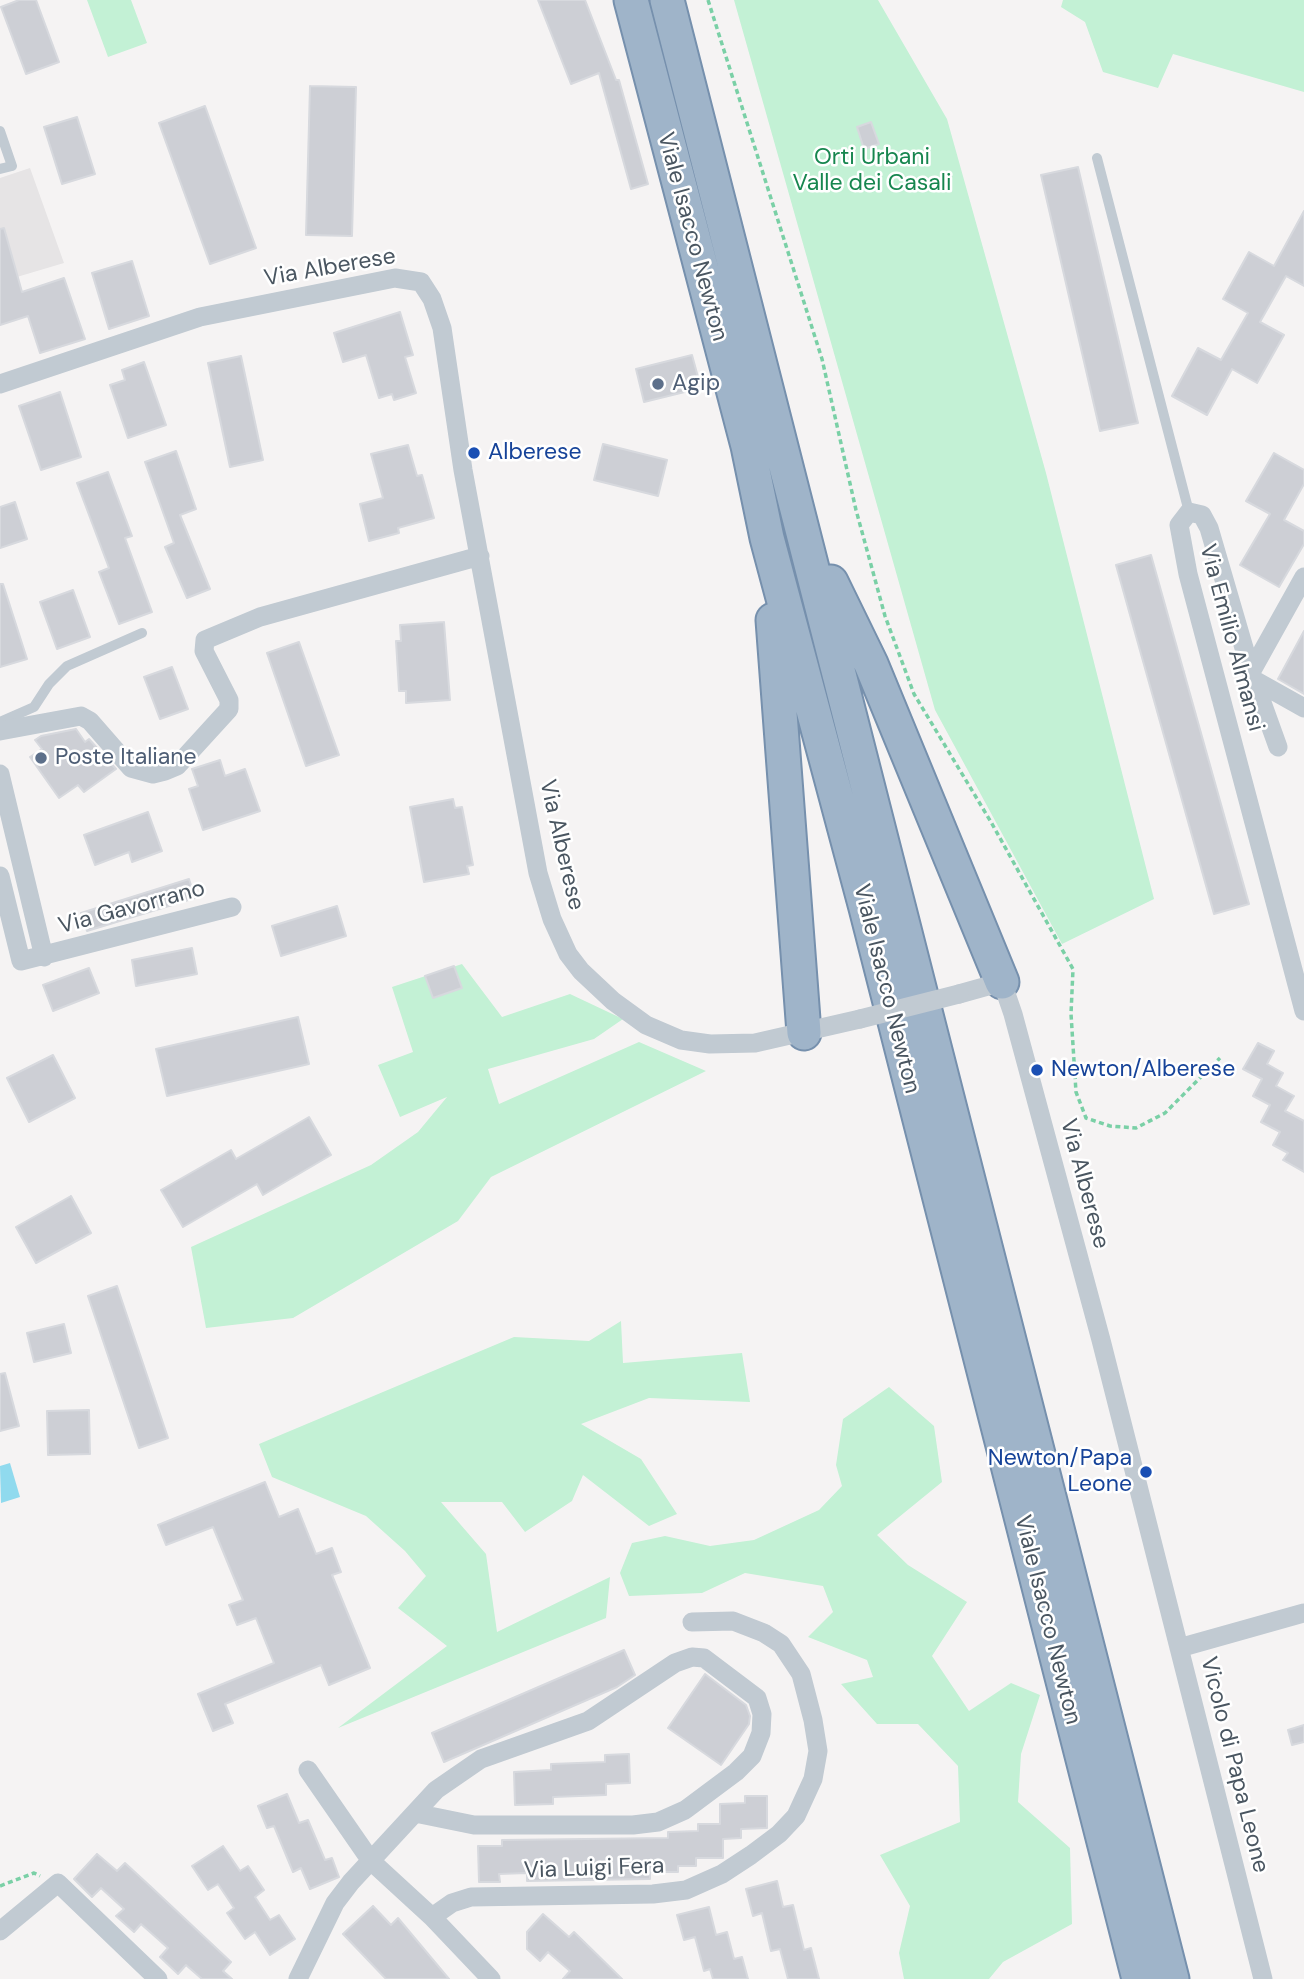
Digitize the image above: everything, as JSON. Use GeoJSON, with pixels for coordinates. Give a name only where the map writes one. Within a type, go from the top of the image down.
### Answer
{"type":"FeatureCollection","features":[{"type":"Feature","properties":{"kind":"highway","name":"Viale Isacco Newton"},"geometry":{"type":"LineString","coordinates":[[631,0],[748,446],[767,538],[866,908],[1139,1979]]}},
{"type":"Feature","properties":{"kind":"highway","name":"Viale Isacco Newton"},"geometry":{"type":"LineString","coordinates":[[667,0],[1172,1979]]}},
{"type":"Feature","properties":{"kind":"highway"},"geometry":{"type":"LineString","coordinates":[[802,524],[872,664],[1002,982]]}},
{"type":"Feature","properties":{"kind":"highway"},"geometry":{"type":"LineString","coordinates":[[767,538],[804,1033]]}},
{"type":"Feature","properties":{"kind":"street","name":"Via Alberese"},"geometry":{"type":"LineString","coordinates":[[0,384],[182,321],[395,278],[413,279],[428,289],[442,328],[536,863],[552,919],[568,954],[581,971],[613,1001],[646,1025],[681,1040],[738,1044],[804,1033],[1002,982],[1097,1327],[1179,1648]]}},
{"type":"Feature","properties":{"kind":"street"},"geometry":{"type":"LineString","coordinates":[[1189,512],[1202,515],[1209,528],[1253,676],[1278,747]]}},
{"type":"Feature","properties":{"kind":"street","name":"Via Emilio Almansi"},"geometry":{"type":"LineString","coordinates":[[1189,512],[1179,525],[1188,575],[1304,1011]]}},
{"type":"Feature","properties":{"kind":"street"},"geometry":{"type":"LineString","coordinates":[[0,731],[81,716],[90,721],[131,768],[153,774],[165,771],[177,766],[229,709],[229,700],[204,651],[205,640],[260,617],[480,556]]}},
{"type":"Feature","properties":{"kind":"street"},"geometry":{"type":"LineString","coordinates":[[1253,676],[1304,577]]}},
{"type":"Feature","properties":{"kind":"street"},"geometry":{"type":"LineString","coordinates":[[1253,676],[1304,708]]}},
{"type":"Feature","properties":{"kind":"street"},"geometry":{"type":"LineString","coordinates":[[0,774],[44,957],[21,961],[0,876]]}},
{"type":"Feature","properties":{"kind":"street","name":"Via Gavorrano"},"geometry":{"type":"LineString","coordinates":[[44,957],[232,906]]}},
{"type":"Feature","properties":{"kind":"street","name":"Vicolo di Papa Leone"},"geometry":{"type":"LineString","coordinates":[[1263,1979],[1179,1648],[1304,1614]]}},
{"type":"Feature","properties":{"kind":"street","name":"Via Luigi Fera"},"geometry":{"type":"LineString","coordinates":[[432,1917],[452,1903],[471,1897],[686,1891],[722,1874],[751,1855],[779,1834],[796,1816],[813,1779],[818,1751],[806,1689],[797,1667],[780,1644],[749,1626],[713,1620],[692,1622]]}},
{"type":"Feature","properties":{"kind":"street"},"geometry":{"type":"LineString","coordinates":[[298,1979],[335,1903],[371,1861],[436,1790],[481,1759],[588,1721],[641,1689],[675,1663],[692,1657],[704,1658],[757,1698],[762,1714],[761,1733],[752,1756],[736,1772],[685,1811],[658,1822],[633,1825],[474,1825],[415,1813]]}},
{"type":"Feature","properties":{"kind":"street"},"geometry":{"type":"LineString","coordinates":[[308,1770],[371,1861],[432,1917],[491,1979]]}},
{"type":"Feature","properties":{"kind":"street"},"geometry":{"type":"LineString","coordinates":[[0,1931],[58,1883],[158,1979]]}},
{"type":"Feature","properties":{"kind":"lane"},"geometry":{"type":"LineString","coordinates":[[0,131],[12,166],[0,169]]}},
{"type":"Feature","properties":{"kind":"lane","name":"Via Emilio Almansi"},"geometry":{"type":"LineString","coordinates":[[1097,158],[1189,512]]}},
{"type":"Feature","properties":{"kind":"lane"},"geometry":{"type":"LineString","coordinates":[[0,722],[34,707],[49,684],[67,666],[142,633]]}},
{"type":"Feature","properties":{"kind":"path"},"geometry":{"type":"LineString","coordinates":[[708,0],[822,359],[856,510],[886,616],[914,694],[1073,969],[1071,1014],[1076,1092],[1086,1118],[1110,1126],[1136,1128],[1165,1113],[1220,1058]]}},
{"type":"Feature","properties":{"kind":"path"},"geometry":{"type":"LineString","coordinates":[[0,1886],[34,1873],[58,1883]]}},
{"type":"Feature","properties":{"kind":"shaded area"},"geometry":{"type":"Polygon","coordinates":[[[30,168],[64,263],[0,282],[0,178],[30,168]]]}},
{"type":"Feature","properties":{"kind":"green space"},"geometry":{"type":"Polygon","coordinates":[[[87,0],[131,0],[147,43],[108,57],[87,0]]]}},
{"type":"Feature","properties":{"kind":"green space","name":"Orti Urbani Valle dei Casali"},"geometry":{"type":"Polygon","coordinates":[[[734,0],[878,0],[947,119],[1046,473],[1154,899],[1062,944],[935,710],[734,0]]]}},
{"type":"Feature","properties":{"kind":"green space"},"geometry":{"type":"Polygon","coordinates":[[[1063,0],[1304,0],[1304,92],[1173,54],[1158,88],[1103,72],[1085,22],[1061,7],[1063,0]]]}},
{"type":"Feature","properties":{"kind":"green space"},"geometry":{"type":"Polygon","coordinates":[[[462,964],[502,1017],[570,994],[623,1019],[594,1039],[488,1069],[499,1104],[639,1042],[706,1071],[491,1177],[458,1221],[293,1318],[206,1328],[191,1247],[371,1165],[418,1132],[447,1097],[400,1117],[378,1065],[413,1052],[392,987],[462,964]]]}},
{"type":"Feature","properties":{"kind":"green space"},"geometry":{"type":"Polygon","coordinates":[[[621,1321],[623,1363],[742,1353],[750,1402],[649,1398],[581,1424],[641,1459],[677,1514],[649,1526],[583,1475],[572,1501],[525,1532],[502,1502],[441,1502],[486,1554],[497,1632],[610,1577],[606,1618],[338,1728],[447,1646],[398,1608],[426,1576],[405,1551],[366,1516],[272,1477],[259,1444],[514,1337],[589,1341],[621,1321]]]}},
{"type":"Feature","properties":{"kind":"green space"},"geometry":{"type":"Polygon","coordinates":[[[889,1387],[934,1426],[942,1482],[877,1535],[908,1565],[967,1602],[932,1656],[969,1711],[1011,1683],[1040,1695],[1021,1754],[1018,1802],[1070,1848],[1072,1924],[1003,1962],[989,1979],[904,1979],[899,1953],[910,1906],[880,1855],[960,1822],[958,1766],[918,1724],[877,1724],[841,1684],[873,1677],[867,1660],[808,1637],[833,1612],[823,1586],[745,1573],[702,1593],[629,1596],[620,1573],[632,1543],[665,1536],[710,1546],[754,1540],[819,1510],[842,1486],[836,1465],[843,1419],[889,1387]]]}},
{"type":"Feature","properties":{"kind":"water"},"geometry":{"type":"Polygon","coordinates":[[[10,1463],[20,1497],[1,1503],[0,1466],[10,1463]]]}},
{"type":"Feature","properties":{"kind":"building"},"geometry":{"type":"Polygon","coordinates":[[[19,0],[36,0],[59,62],[26,74],[1,7],[19,0]]]}},
{"type":"Feature","properties":{"kind":"building"},"geometry":{"type":"Polygon","coordinates":[[[538,0],[585,0],[616,80],[619,80],[648,184],[631,189],[599,73],[571,84],[538,0]]]}},
{"type":"Feature","properties":{"kind":"building"},"geometry":{"type":"Polygon","coordinates":[[[310,86],[356,87],[352,236],[306,235],[310,86]]]}},
{"type":"Feature","properties":{"kind":"building"},"geometry":{"type":"Polygon","coordinates":[[[205,106],[256,248],[210,264],[159,123],[205,106]]]}},
{"type":"Feature","properties":{"kind":"building"},"geometry":{"type":"Polygon","coordinates":[[[77,117],[95,174],[62,184],[44,127],[77,117]]]}},
{"type":"Feature","properties":{"kind":"building"},"geometry":{"type":"Polygon","coordinates":[[[871,122],[879,144],[864,149],[857,127],[871,122]]]}},
{"type":"Feature","properties":{"kind":"building"},"geometry":{"type":"Polygon","coordinates":[[[1078,167],[1138,423],[1100,431],[1041,175],[1078,167]]]}},
{"type":"Feature","properties":{"kind":"building"},"geometry":{"type":"Polygon","coordinates":[[[1304,211],[1304,286],[1286,276],[1260,322],[1284,335],[1257,383],[1232,369],[1207,415],[1172,396],[1198,348],[1221,360],[1248,313],[1223,299],[1249,252],[1274,266],[1304,211]]]}},
{"type":"Feature","properties":{"kind":"building"},"geometry":{"type":"Polygon","coordinates":[[[4,228],[22,292],[64,278],[85,339],[40,353],[28,316],[0,325],[0,229],[4,228]]]}},
{"type":"Feature","properties":{"kind":"building"},"geometry":{"type":"Polygon","coordinates":[[[132,261],[149,316],[109,329],[92,273],[132,261]]]}},
{"type":"Feature","properties":{"kind":"building"},"geometry":{"type":"Polygon","coordinates":[[[400,312],[413,355],[405,357],[416,393],[394,400],[392,394],[379,398],[366,355],[343,362],[334,333],[400,312]]]}},
{"type":"Feature","properties":{"kind":"building"},"geometry":{"type":"Polygon","coordinates":[[[692,355],[701,388],[644,402],[636,369],[692,355]]]}},
{"type":"Feature","properties":{"kind":"building"},"geometry":{"type":"Polygon","coordinates":[[[241,356],[263,460],[230,467],[208,363],[241,356]]]}},
{"type":"Feature","properties":{"kind":"building"},"geometry":{"type":"Polygon","coordinates":[[[144,362],[166,425],[128,438],[110,385],[125,380],[122,370],[144,362]]]}},
{"type":"Feature","properties":{"kind":"building"},"geometry":{"type":"Polygon","coordinates":[[[60,392],[81,457],[41,470],[19,406],[60,392]]]}},
{"type":"Feature","properties":{"kind":"building"},"geometry":{"type":"Polygon","coordinates":[[[603,444],[667,460],[658,496],[594,480],[603,444]]]}},
{"type":"Feature","properties":{"kind":"building"},"geometry":{"type":"Polygon","coordinates":[[[408,445],[417,476],[422,475],[434,518],[398,528],[399,533],[369,541],[360,504],[383,498],[371,454],[408,445]]]}},
{"type":"Feature","properties":{"kind":"building"},"geometry":{"type":"Polygon","coordinates":[[[176,451],[196,509],[180,515],[210,589],[187,598],[165,547],[174,543],[145,462],[176,451]]]}},
{"type":"Feature","properties":{"kind":"building"},"geometry":{"type":"Polygon","coordinates":[[[1274,453],[1304,470],[1304,484],[1284,520],[1304,531],[1304,544],[1279,587],[1240,565],[1270,514],[1246,501],[1274,453]]]}},
{"type":"Feature","properties":{"kind":"building"},"geometry":{"type":"Polygon","coordinates":[[[108,472],[132,536],[125,538],[152,612],[119,624],[99,572],[109,568],[77,483],[108,472]]]}},
{"type":"Feature","properties":{"kind":"building"},"geometry":{"type":"Polygon","coordinates":[[[15,502],[27,539],[0,548],[0,507],[15,502]]]}},
{"type":"Feature","properties":{"kind":"building"},"geometry":{"type":"Polygon","coordinates":[[[1151,555],[1249,904],[1214,914],[1116,565],[1151,555]]]}},
{"type":"Feature","properties":{"kind":"building"},"geometry":{"type":"Polygon","coordinates":[[[0,584],[3,584],[27,659],[0,667],[0,584]]]}},
{"type":"Feature","properties":{"kind":"building"},"geometry":{"type":"Polygon","coordinates":[[[73,590],[90,637],[57,649],[40,602],[73,590]]]}},
{"type":"Feature","properties":{"kind":"building"},"geometry":{"type":"Polygon","coordinates":[[[444,622],[450,700],[406,703],[406,691],[399,691],[396,641],[401,641],[400,625],[444,622]]]}},
{"type":"Feature","properties":{"kind":"building"},"geometry":{"type":"Polygon","coordinates":[[[1304,631],[1304,694],[1278,679],[1304,631]]]}},
{"type":"Feature","properties":{"kind":"building"},"geometry":{"type":"Polygon","coordinates":[[[299,642],[339,755],[306,766],[267,653],[299,642]]]}},
{"type":"Feature","properties":{"kind":"building"},"geometry":{"type":"Polygon","coordinates":[[[172,667],[188,709],[160,719],[144,677],[172,667]]]}},
{"type":"Feature","properties":{"kind":"building"},"geometry":{"type":"Polygon","coordinates":[[[76,729],[85,742],[89,739],[116,769],[84,792],[78,785],[59,798],[30,757],[42,749],[35,740],[41,736],[76,729]]]}},
{"type":"Feature","properties":{"kind":"building"},"geometry":{"type":"Polygon","coordinates":[[[220,760],[225,776],[245,769],[260,811],[203,830],[189,789],[198,786],[192,769],[220,760]]]}},
{"type":"Feature","properties":{"kind":"building"},"geometry":{"type":"Polygon","coordinates":[[[453,799],[455,808],[462,807],[473,865],[467,866],[469,874],[424,882],[410,807],[453,799]]]}},
{"type":"Feature","properties":{"kind":"building"},"geometry":{"type":"Polygon","coordinates":[[[148,812],[162,851],[132,862],[129,852],[95,865],[84,835],[148,812]]]}},
{"type":"Feature","properties":{"kind":"building"},"geometry":{"type":"Polygon","coordinates":[[[189,879],[195,898],[87,931],[81,913],[189,879]]]}},
{"type":"Feature","properties":{"kind":"building"},"geometry":{"type":"Polygon","coordinates":[[[337,906],[346,936],[281,956],[272,926],[337,906]]]}},
{"type":"Feature","properties":{"kind":"building"},"geometry":{"type":"Polygon","coordinates":[[[192,948],[197,974],[136,986],[132,960],[192,948]]]}},
{"type":"Feature","properties":{"kind":"building"},"geometry":{"type":"Polygon","coordinates":[[[454,966],[462,988],[433,998],[425,976],[454,966]]]}},
{"type":"Feature","properties":{"kind":"building"},"geometry":{"type":"Polygon","coordinates":[[[89,968],[99,993],[53,1011],[43,985],[89,968]]]}},
{"type":"Feature","properties":{"kind":"building"},"geometry":{"type":"Polygon","coordinates":[[[298,1017],[309,1064],[167,1096],[156,1049],[298,1017]]]}},
{"type":"Feature","properties":{"kind":"building"},"geometry":{"type":"Polygon","coordinates":[[[1258,1043],[1274,1051],[1267,1064],[1283,1073],[1276,1086],[1294,1096],[1285,1111],[1304,1121],[1304,1172],[1283,1160],[1288,1153],[1273,1145],[1280,1132],[1261,1122],[1270,1105],[1253,1096],[1262,1079],[1243,1069],[1258,1043]]]}},
{"type":"Feature","properties":{"kind":"building"},"geometry":{"type":"Polygon","coordinates":[[[53,1055],[75,1098],[29,1122],[7,1078],[53,1055]]]}},
{"type":"Feature","properties":{"kind":"building"},"geometry":{"type":"Polygon","coordinates":[[[309,1117],[331,1155],[263,1195],[257,1184],[183,1227],[161,1190],[231,1150],[236,1159],[309,1117]]]}},
{"type":"Feature","properties":{"kind":"building"},"geometry":{"type":"Polygon","coordinates":[[[71,1196],[91,1233],[36,1263],[16,1227],[71,1196]]]}},
{"type":"Feature","properties":{"kind":"building"},"geometry":{"type":"Polygon","coordinates":[[[117,1286],[168,1438],[139,1448],[88,1296],[117,1286]]]}},
{"type":"Feature","properties":{"kind":"building"},"geometry":{"type":"Polygon","coordinates":[[[64,1324],[71,1353],[34,1362],[27,1333],[64,1324]]]}},
{"type":"Feature","properties":{"kind":"building"},"geometry":{"type":"Polygon","coordinates":[[[5,1373],[19,1426],[0,1431],[0,1374],[5,1373]]]}},
{"type":"Feature","properties":{"kind":"building"},"geometry":{"type":"Polygon","coordinates":[[[89,1410],[90,1454],[48,1455],[47,1411],[89,1410]]]}},
{"type":"Feature","properties":{"kind":"building"},"geometry":{"type":"Polygon","coordinates":[[[265,1482],[279,1517],[298,1509],[316,1554],[332,1548],[341,1572],[332,1575],[370,1668],[329,1685],[321,1665],[225,1704],[233,1723],[213,1731],[198,1694],[274,1663],[256,1618],[237,1625],[229,1605],[243,1600],[213,1527],[166,1545],[158,1525],[265,1482]]]}},
{"type":"Feature","properties":{"kind":"building"},"geometry":{"type":"Polygon","coordinates":[[[624,1650],[635,1675],[617,1687],[444,1762],[432,1733],[624,1650]]]}},
{"type":"Feature","properties":{"kind":"building"},"geometry":{"type":"Polygon","coordinates":[[[705,1674],[746,1705],[750,1716],[749,1724],[721,1765],[668,1728],[705,1674]]]}},
{"type":"Feature","properties":{"kind":"building"},"geometry":{"type":"Polygon","coordinates":[[[1304,1725],[1304,1742],[1292,1745],[1288,1730],[1304,1725]]]}},
{"type":"Feature","properties":{"kind":"building"},"geometry":{"type":"Polygon","coordinates":[[[629,1754],[630,1783],[606,1784],[606,1795],[553,1797],[553,1804],[515,1805],[514,1772],[551,1770],[551,1764],[605,1762],[605,1755],[629,1754]]]}},
{"type":"Feature","properties":{"kind":"building"},"geometry":{"type":"Polygon","coordinates":[[[287,1794],[299,1823],[308,1820],[325,1860],[332,1858],[339,1877],[310,1889],[301,1868],[293,1872],[274,1826],[267,1828],[258,1806],[287,1794]]]}},
{"type":"Feature","properties":{"kind":"building"},"geometry":{"type":"Polygon","coordinates":[[[745,1796],[767,1796],[767,1828],[741,1829],[741,1838],[723,1839],[723,1858],[696,1858],[696,1866],[678,1866],[678,1872],[650,1872],[650,1879],[527,1881],[527,1873],[499,1874],[500,1882],[479,1882],[478,1846],[502,1846],[502,1840],[668,1838],[668,1832],[698,1831],[698,1824],[720,1824],[720,1804],[745,1803],[745,1796]]]}},
{"type":"Feature","properties":{"kind":"building"},"geometry":{"type":"Polygon","coordinates":[[[223,1846],[240,1871],[248,1866],[264,1890],[255,1897],[270,1920],[279,1915],[295,1939],[270,1955],[255,1932],[245,1939],[227,1913],[234,1908],[218,1884],[208,1890],[192,1866],[223,1846]]]}},
{"type":"Feature","properties":{"kind":"building"},"geometry":{"type":"Polygon","coordinates":[[[97,1854],[117,1871],[125,1863],[150,1886],[231,1962],[223,1971],[232,1979],[202,1979],[186,1965],[178,1974],[160,1957],[168,1948],[141,1924],[134,1932],[116,1916],[124,1909],[101,1888],[92,1897],[74,1879],[97,1854]]]}},
{"type":"Feature","properties":{"kind":"building"},"geometry":{"type":"Polygon","coordinates":[[[777,1881],[783,1907],[793,1905],[804,1950],[811,1948],[819,1979],[788,1979],[780,1949],[771,1951],[762,1913],[753,1916],[746,1889],[777,1881]]]}},
{"type":"Feature","properties":{"kind":"building"},"geometry":{"type":"Polygon","coordinates":[[[373,1906],[391,1925],[398,1918],[449,1979],[386,1979],[343,1934],[373,1906]]]}},
{"type":"Feature","properties":{"kind":"building"},"geometry":{"type":"Polygon","coordinates":[[[709,1907],[716,1935],[727,1932],[734,1959],[742,1957],[748,1979],[713,1979],[710,1969],[704,1971],[695,1937],[684,1940],[677,1915],[709,1907]]]}},
{"type":"Feature","properties":{"kind":"building"},"geometry":{"type":"Polygon","coordinates":[[[543,1914],[569,1937],[574,1932],[622,1979],[563,1979],[570,1971],[548,1952],[540,1961],[527,1949],[527,1932],[543,1914]]]}},
{"type":"Feature","properties":{"kind":"place","name":"Agip"},"geometry":{"type":"Point","coordinates":[658,384]}},
{"type":"Feature","properties":{"kind":"place","name":"Alberese"},"geometry":{"type":"Point","coordinates":[474,453]}},
{"type":"Feature","properties":{"kind":"place","name":"Poste Italiane"},"geometry":{"type":"Point","coordinates":[41,758]}},
{"type":"Feature","properties":{"kind":"place","name":"Newton/Alberese"},"geometry":{"type":"Point","coordinates":[1037,1070]}},
{"type":"Feature","properties":{"kind":"place","name":"Newton/Papa Leone"},"geometry":{"type":"Point","coordinates":[1146,1472]}}]}
